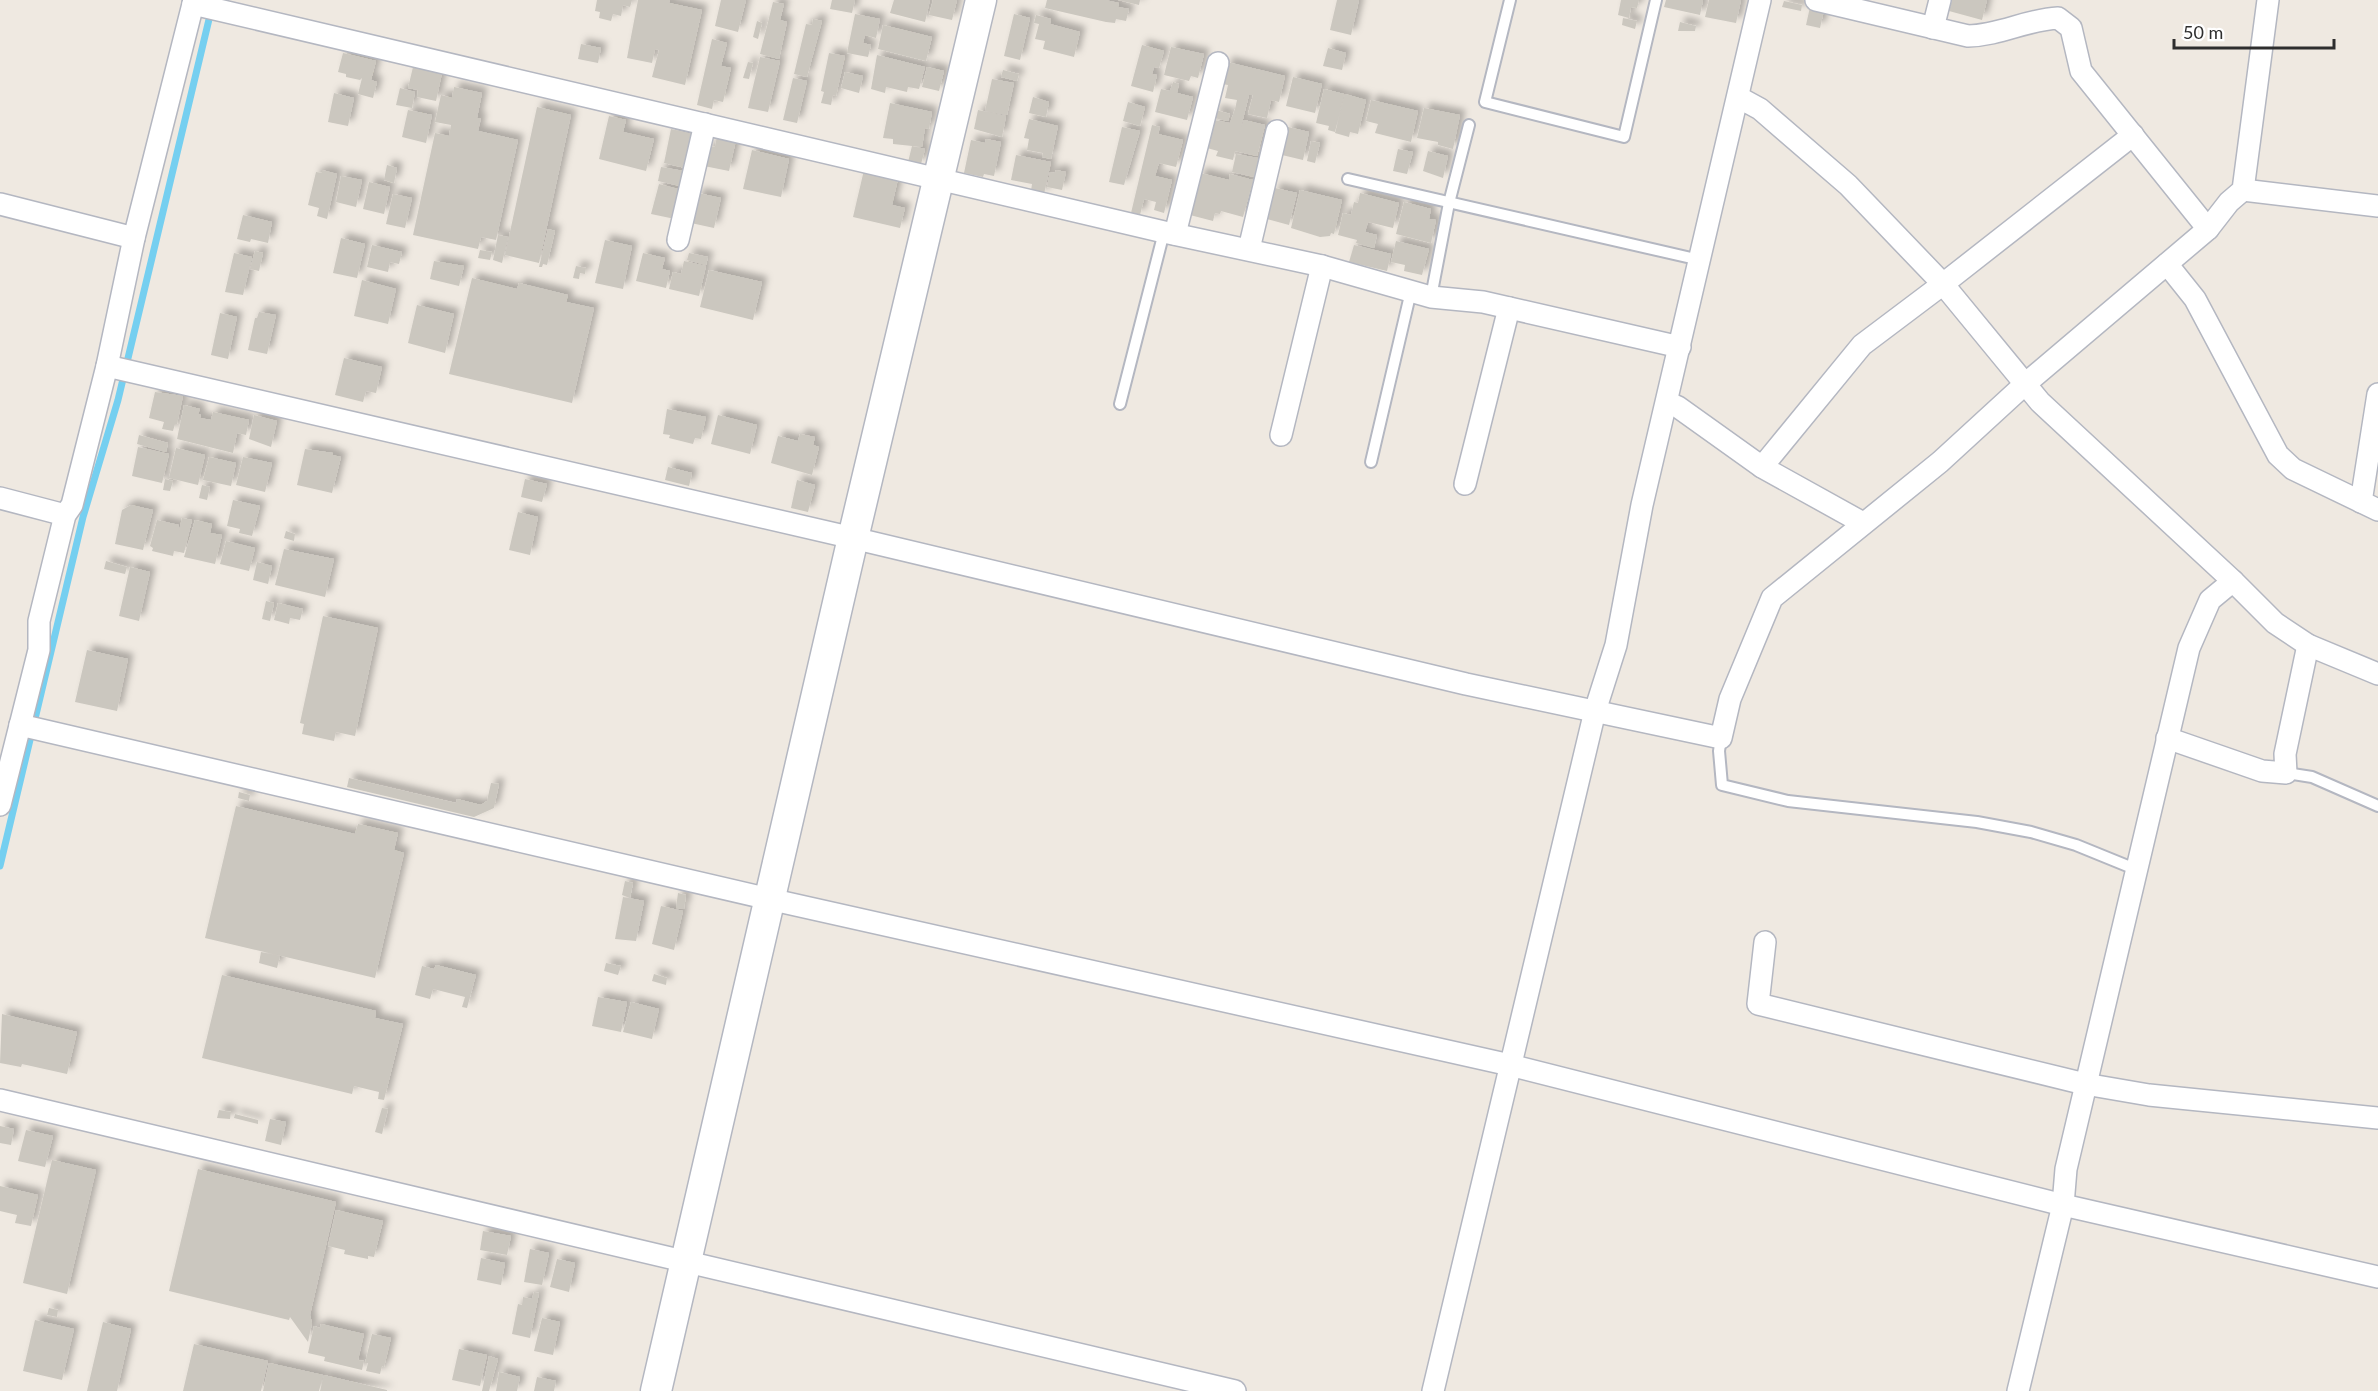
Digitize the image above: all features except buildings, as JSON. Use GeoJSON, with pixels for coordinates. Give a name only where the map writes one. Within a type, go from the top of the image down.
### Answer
{"type":"FeatureCollection","features":[{"type":"Feature","properties":{"kind":"street"},"geometry":{"type":"LineString","coordinates":[[656,1391],[853,538],[981,0]]}},
{"type":"Feature","properties":{"kind":"street"},"geometry":{"type":"LineString","coordinates":[[1433,1391],[1596,711],[1616,645],[1642,505],[1760,0]]}},
{"type":"Feature","properties":{"kind":"street"},"geometry":{"type":"LineString","coordinates":[[1816,0],[1968,36],[1987,36],[2042,19],[2058,18],[2072,28],[2081,71],[2208,229]]}},
{"type":"Feature","properties":{"kind":"street"},"geometry":{"type":"LineString","coordinates":[[1933,28],[1940,0]]}},
{"type":"Feature","properties":{"kind":"street"},"geometry":{"type":"LineString","coordinates":[[107,366],[853,538],[1467,684],[1721,738],[1730,699],[1772,598],[1940,462],[2024,385],[2208,229],[2229,202],[2243,190],[2268,0]]}},
{"type":"Feature","properties":{"kind":"street"},"geometry":{"type":"LineString","coordinates":[[2,793],[39,650],[39,621],[65,515],[72,506],[107,366],[134,238],[193,2],[1169,233],[1322,266],[1421,294],[1483,302],[1680,346]]}},
{"type":"Feature","properties":{"kind":"street"},"geometry":{"type":"LineString","coordinates":[[1169,233],[1218,63]]}},
{"type":"Feature","properties":{"kind":"street"},"geometry":{"type":"LineString","coordinates":[[1738,97],[1760,109],[1848,185],[1943,284],[2040,402],[2275,622],[2308,645],[2378,674]]}},
{"type":"Feature","properties":{"kind":"street"},"geometry":{"type":"LineString","coordinates":[[678,240],[705,124]]}},
{"type":"Feature","properties":{"kind":"street"},"geometry":{"type":"LineString","coordinates":[[1249,249],[1277,131]]}},
{"type":"Feature","properties":{"kind":"street"},"geometry":{"type":"LineString","coordinates":[[1762,467],[1862,345],[2133,135]]}},
{"type":"Feature","properties":{"kind":"street"},"geometry":{"type":"LineString","coordinates":[[2243,190],[2378,206]]}},
{"type":"Feature","properties":{"kind":"street"},"geometry":{"type":"LineString","coordinates":[[0,204],[134,238]]}},
{"type":"Feature","properties":{"kind":"street"},"geometry":{"type":"LineString","coordinates":[[2167,264],[2195,299],[2278,455],[2293,469],[2370,506],[2378,394]]}},
{"type":"Feature","properties":{"kind":"street"},"geometry":{"type":"LineString","coordinates":[[1281,435],[1322,266]]}},
{"type":"Feature","properties":{"kind":"street"},"geometry":{"type":"LineString","coordinates":[[1465,484],[1509,308]]}},
{"type":"Feature","properties":{"kind":"street"},"geometry":{"type":"LineString","coordinates":[[1667,402],[1678,407],[1762,467],[1863,523]]}},
{"type":"Feature","properties":{"kind":"street"},"geometry":{"type":"LineString","coordinates":[[0,498],[65,515]]}},
{"type":"Feature","properties":{"kind":"street"},"geometry":{"type":"LineString","coordinates":[[2018,1391],[2063,1205],[2066,1169],[2085,1084],[2189,648],[2210,600],[2233,581]]}},
{"type":"Feature","properties":{"kind":"street"},"geometry":{"type":"LineString","coordinates":[[2167,738],[2262,771],[2286,773],[2285,754],[2308,645]]}},
{"type":"Feature","properties":{"kind":"street"},"geometry":{"type":"LineString","coordinates":[[20,725],[769,899],[1510,1065],[2063,1205],[2378,1276]]}},
{"type":"Feature","properties":{"kind":"street"},"geometry":{"type":"LineString","coordinates":[[1765,942],[1758,1004],[2085,1084],[2149,1095],[2378,1118]]}},
{"type":"Feature","properties":{"kind":"street"},"geometry":{"type":"LineString","coordinates":[[0,1100],[1235,1391]]}},
{"type":"Feature","properties":{"kind":"lane"},"geometry":{"type":"LineString","coordinates":[[1510,0],[1485,102],[1624,136],[1656,0]]}},
{"type":"Feature","properties":{"kind":"lane"},"geometry":{"type":"LineString","coordinates":[[1371,462],[1449,203],[1468,126]]}},
{"type":"Feature","properties":{"kind":"lane"},"geometry":{"type":"LineString","coordinates":[[1348,179],[1700,260]]}},
{"type":"Feature","properties":{"kind":"lane"},"geometry":{"type":"LineString","coordinates":[[1120,404],[1169,233]]}},
{"type":"Feature","properties":{"kind":"lane"},"geometry":{"type":"LineString","coordinates":[[1721,738],[1719,751],[1722,785],[1788,801],[1977,822],[2031,832],[2076,845],[2136,869]]}},
{"type":"Feature","properties":{"kind":"lane"},"geometry":{"type":"LineString","coordinates":[[2286,773],[2312,777],[2378,806]]}},
{"type":"Feature","properties":{"kind":"waterway"},"geometry":{"type":"LineString","coordinates":[[0,866],[83,517],[118,400],[211,11]]}}]}
